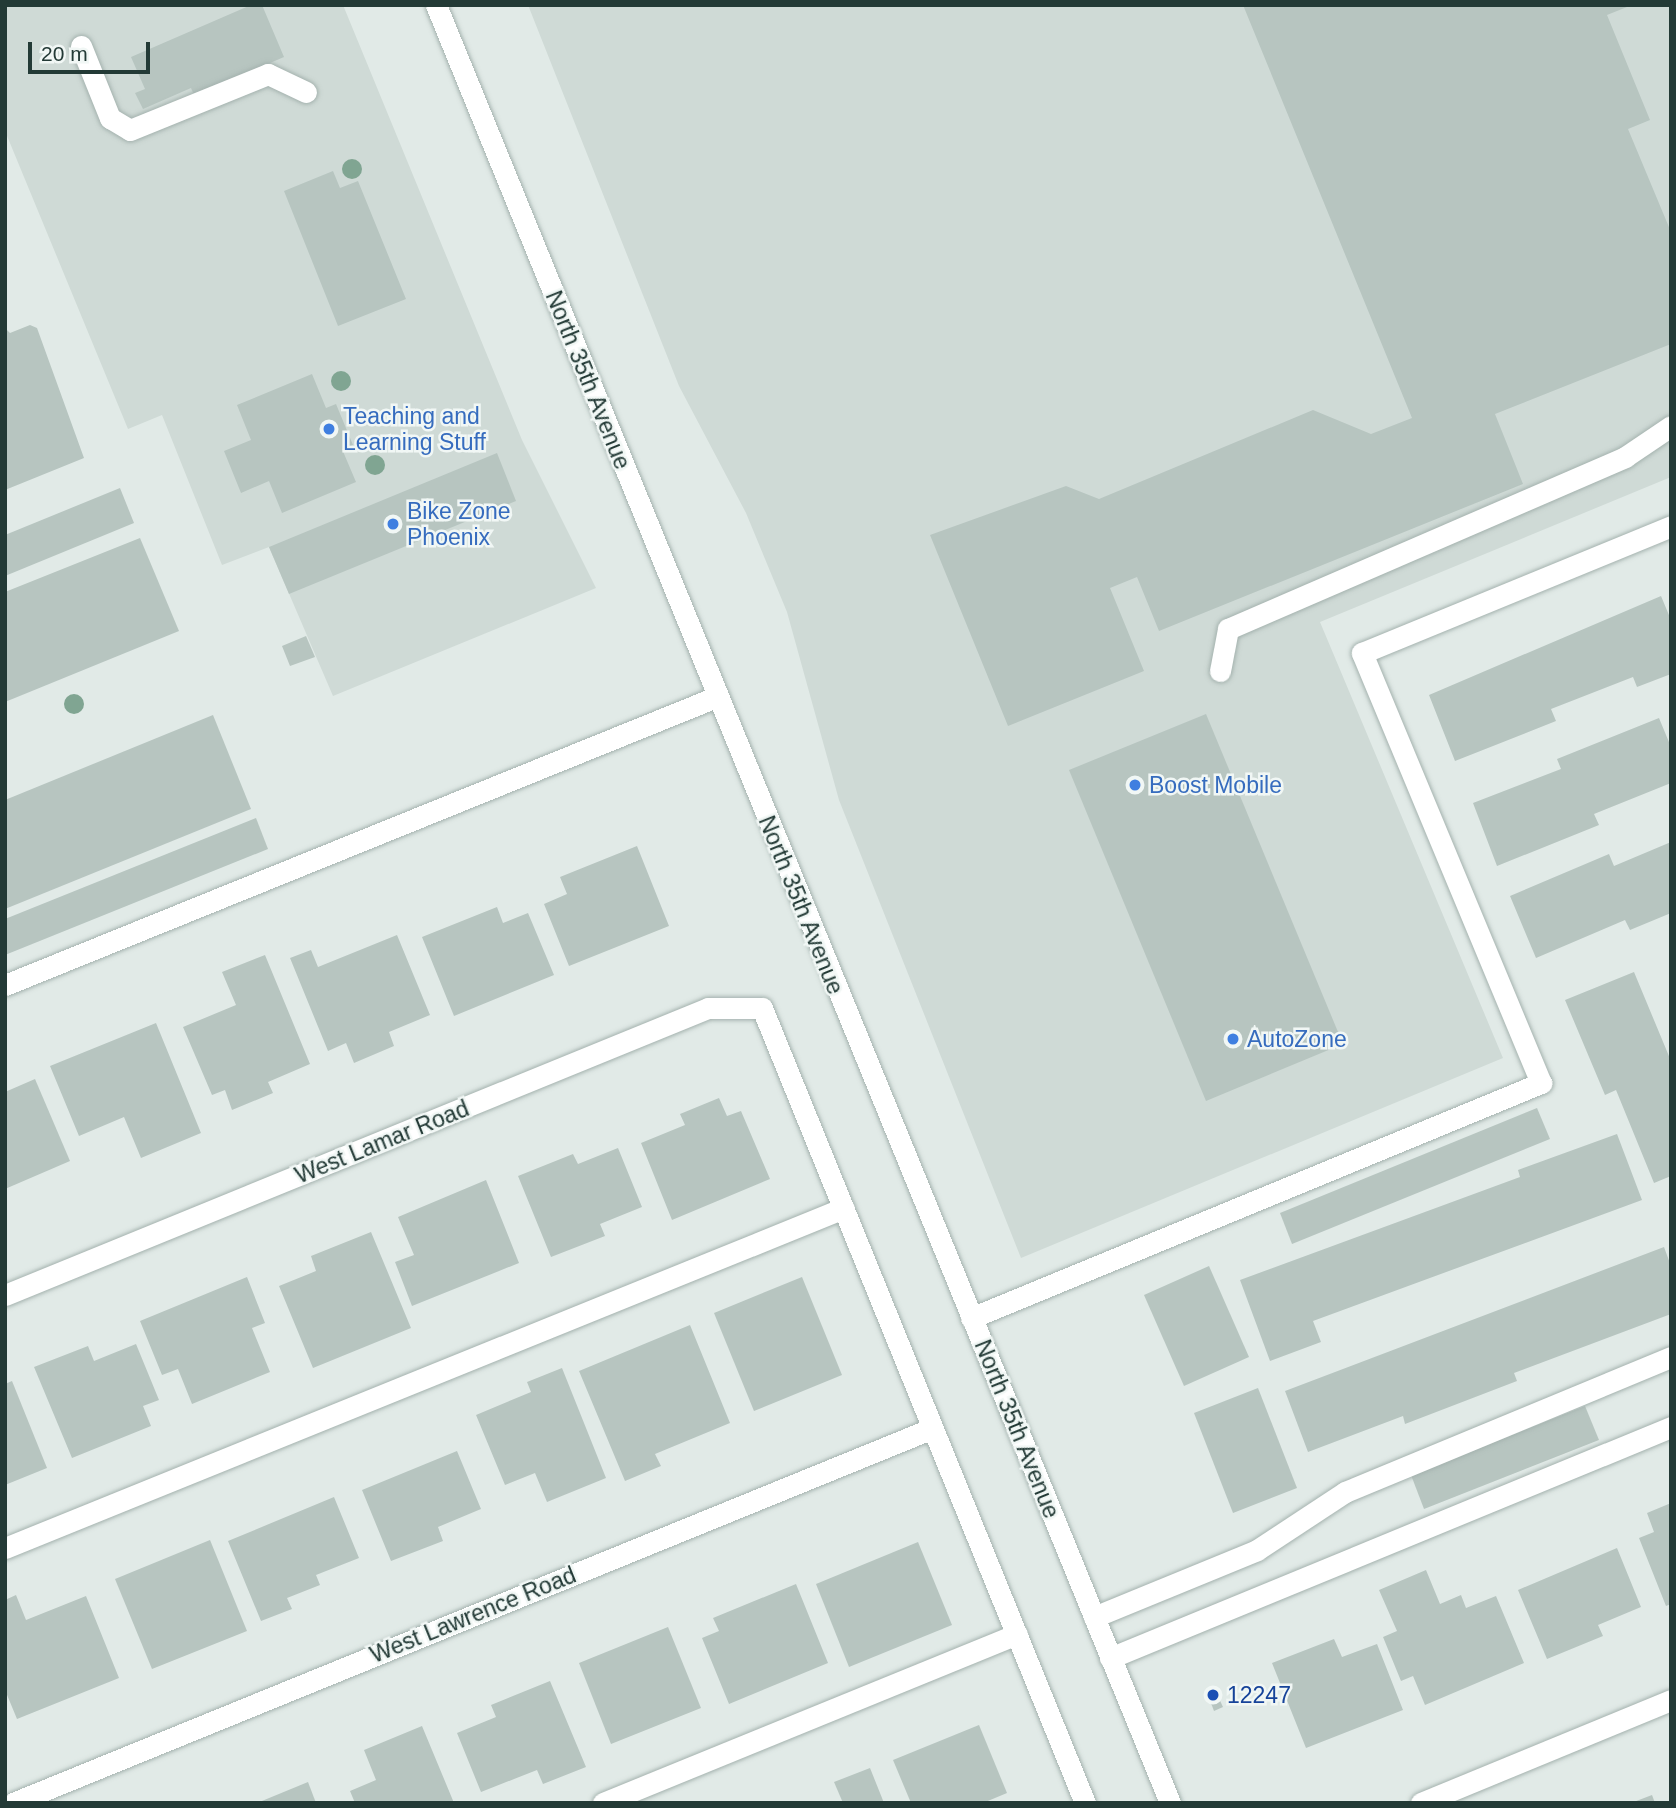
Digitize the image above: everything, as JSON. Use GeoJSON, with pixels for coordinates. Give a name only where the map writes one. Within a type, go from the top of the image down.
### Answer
{"type":"FeatureCollection","features":[{"type":"Feature","properties":{"kind":"street","name":"North 35th Avenue"},"geometry":{"type":"LineString","coordinates":[[436,5],[716,697],[1170,1803]]}},
{"type":"Feature","properties":{"kind":"street"},"geometry":{"type":"LineString","coordinates":[[81,46],[110,118],[130,130],[268,74],[306,92]]}},
{"type":"Feature","properties":{"kind":"street"},"geometry":{"type":"LineString","coordinates":[[1220,671],[1228,629],[1625,457],[1671,426]]}},
{"type":"Feature","properties":{"kind":"street"},"geometry":{"type":"LineString","coordinates":[[971,1318],[1541,1083],[1362,653],[1671,526]]}},
{"type":"Feature","properties":{"kind":"street"},"geometry":{"type":"LineString","coordinates":[[5,985],[716,697]]}},
{"type":"Feature","properties":{"kind":"street","name":"West Lamar Road"},"geometry":{"type":"LineString","coordinates":[[5,1295],[708,1009],[762,1008],[844,1208]]}},
{"type":"Feature","properties":{"kind":"street"},"geometry":{"type":"LineString","coordinates":[[5,1548],[844,1208],[1085,1803]]}},
{"type":"Feature","properties":{"kind":"street"},"geometry":{"type":"LineString","coordinates":[[1094,1617],[1257,1550],[1345,1492],[1671,1357]]}},
{"type":"Feature","properties":{"kind":"street"},"geometry":{"type":"LineString","coordinates":[[1110,1658],[1671,1427]]}},
{"type":"Feature","properties":{"kind":"street","name":"West Lawrence Road"},"geometry":{"type":"LineString","coordinates":[[13,1803],[933,1428]]}},
{"type":"Feature","properties":{"kind":"street"},"geometry":{"type":"LineString","coordinates":[[603,1803],[1017,1634]]}},
{"type":"Feature","properties":{"kind":"street"},"geometry":{"type":"LineString","coordinates":[[1421,1803],[1671,1700]]}},
{"type":"Feature","properties":{"kind":"shaded area"},"geometry":{"type":"Polygon","coordinates":[[[5,5],[343,5],[522,440],[596,588],[333,696],[269,547],[222,565],[162,415],[128,429],[5,131],[5,5]]]}},
{"type":"Feature","properties":{"kind":"shaded area"},"geometry":{"type":"Polygon","coordinates":[[[528,5],[1671,5],[1671,477],[1320,622],[1503,1058],[1021,1258],[839,800],[787,612],[746,513],[679,386],[528,5]]]}},
{"type":"Feature","properties":{"kind":"building"},"geometry":{"type":"Polygon","coordinates":[[[251,5],[262,5],[284,57],[194,95],[191,88],[143,109],[135,93],[145,89],[131,57],[251,5]]]}},
{"type":"Feature","properties":{"kind":"building"},"geometry":{"type":"Polygon","coordinates":[[[1243,5],[1632,5],[1607,15],[1650,120],[1628,129],[1671,232],[1671,344],[1495,414],[1523,484],[1159,631],[1137,577],[1110,588],[1144,671],[1008,726],[930,535],[1066,486],[1099,499],[1313,410],[1371,434],[1412,418],[1243,5]]]}},
{"type":"Feature","properties":{"kind":"building"},"geometry":{"type":"Polygon","coordinates":[[[333,171],[340,188],[358,181],[406,299],[338,326],[284,191],[333,171]]]}},
{"type":"Feature","properties":{"kind":"building"},"geometry":{"type":"Polygon","coordinates":[[[30,325],[37,328],[84,458],[5,490],[5,328],[10,333],[30,325]]]}},
{"type":"Feature","properties":{"kind":"building"},"geometry":{"type":"Polygon","coordinates":[[[312,374],[326,408],[336,404],[353,445],[342,449],[356,482],[282,513],[269,481],[241,493],[224,451],[251,440],[237,405],[312,374]]]}},
{"type":"Feature","properties":{"kind":"building","name":"Bike Zone Phoenix"},"geometry":{"type":"Polygon","coordinates":[[[497,453],[516,501],[289,594],[269,547],[497,453]]]}},
{"type":"Feature","properties":{"kind":"building"},"geometry":{"type":"Polygon","coordinates":[[[120,488],[134,523],[5,576],[5,535],[120,488]]]}},
{"type":"Feature","properties":{"kind":"building"},"geometry":{"type":"Polygon","coordinates":[[[140,538],[179,631],[5,702],[5,592],[140,538]]]}},
{"type":"Feature","properties":{"kind":"building"},"geometry":{"type":"Polygon","coordinates":[[[1661,596],[1671,620],[1671,674],[1637,687],[1633,677],[1551,709],[1556,721],[1455,761],[1429,695],[1661,596]]]}},
{"type":"Feature","properties":{"kind":"building"},"geometry":{"type":"Polygon","coordinates":[[[306,636],[315,657],[290,666],[282,646],[306,636]]]}},
{"type":"Feature","properties":{"kind":"building"},"geometry":{"type":"Polygon","coordinates":[[[1206,714],[1343,1044],[1206,1101],[1069,770],[1206,714]]]}},
{"type":"Feature","properties":{"kind":"building"},"geometry":{"type":"Polygon","coordinates":[[[213,715],[251,809],[5,909],[5,800],[213,715]]]}},
{"type":"Feature","properties":{"kind":"building"},"geometry":{"type":"Polygon","coordinates":[[[1659,718],[1671,747],[1671,783],[1594,814],[1599,825],[1497,866],[1473,803],[1561,769],[1557,759],[1659,718]]]}},
{"type":"Feature","properties":{"kind":"building"},"geometry":{"type":"Polygon","coordinates":[[[256,818],[268,849],[5,955],[5,919],[256,818]]]}},
{"type":"Feature","properties":{"kind":"building"},"geometry":{"type":"Polygon","coordinates":[[[1671,842],[1671,913],[1630,930],[1625,920],[1536,958],[1510,896],[1609,854],[1614,866],[1671,842]]]}},
{"type":"Feature","properties":{"kind":"building"},"geometry":{"type":"Polygon","coordinates":[[[637,846],[669,926],[569,966],[544,904],[567,894],[560,877],[637,846]]]}},
{"type":"Feature","properties":{"kind":"building"},"geometry":{"type":"Polygon","coordinates":[[[497,907],[503,923],[528,913],[554,975],[454,1016],[422,937],[497,907]]]}},
{"type":"Feature","properties":{"kind":"building"},"geometry":{"type":"Polygon","coordinates":[[[397,935],[430,1015],[389,1032],[394,1046],[354,1063],[346,1043],[328,1051],[290,958],[311,950],[318,967],[397,935]]]}},
{"type":"Feature","properties":{"kind":"building"},"geometry":{"type":"Polygon","coordinates":[[[265,955],[310,1064],[268,1082],[273,1093],[232,1110],[225,1090],[212,1095],[183,1027],[236,1005],[222,972],[265,955]]]}},
{"type":"Feature","properties":{"kind":"building"},"geometry":{"type":"Polygon","coordinates":[[[1634,972],[1671,1061],[1671,1176],[1654,1183],[1616,1090],[1605,1095],[1565,1000],[1634,972]]]}},
{"type":"Feature","properties":{"kind":"building"},"geometry":{"type":"Polygon","coordinates":[[[156,1023],[201,1133],[141,1158],[124,1117],[79,1136],[50,1066],[156,1023]]]}},
{"type":"Feature","properties":{"kind":"building"},"geometry":{"type":"Polygon","coordinates":[[[35,1079],[70,1161],[5,1189],[5,1092],[35,1079]]]}},
{"type":"Feature","properties":{"kind":"building"},"geometry":{"type":"Polygon","coordinates":[[[719,1098],[727,1116],[741,1111],[770,1179],[672,1220],[641,1143],[685,1125],[680,1114],[719,1098]]]}},
{"type":"Feature","properties":{"kind":"building"},"geometry":{"type":"Polygon","coordinates":[[[1537,1108],[1550,1139],[1292,1244],[1280,1213],[1537,1108]]]}},
{"type":"Feature","properties":{"kind":"building"},"geometry":{"type":"Polygon","coordinates":[[[1617,1134],[1642,1200],[1313,1321],[1321,1342],[1270,1361],[1240,1280],[1520,1177],[1518,1170],[1617,1134]]]}},
{"type":"Feature","properties":{"kind":"building"},"geometry":{"type":"Polygon","coordinates":[[[618,1148],[642,1207],[600,1224],[605,1236],[551,1257],[518,1176],[573,1154],[578,1164],[618,1148]]]}},
{"type":"Feature","properties":{"kind":"building"},"geometry":{"type":"Polygon","coordinates":[[[486,1180],[519,1263],[412,1306],[395,1262],[414,1255],[398,1217],[486,1180]]]}},
{"type":"Feature","properties":{"kind":"building"},"geometry":{"type":"Polygon","coordinates":[[[371,1232],[411,1328],[313,1368],[279,1286],[316,1271],[311,1256],[371,1232]]]}},
{"type":"Feature","properties":{"kind":"building"},"geometry":{"type":"Polygon","coordinates":[[[1664,1247],[1671,1266],[1671,1314],[1514,1373],[1517,1381],[1405,1424],[1403,1416],[1308,1452],[1285,1391],[1664,1247]]]}},
{"type":"Feature","properties":{"kind":"building"},"geometry":{"type":"Polygon","coordinates":[[[1209,1266],[1249,1357],[1184,1386],[1144,1295],[1209,1266]]]}},
{"type":"Feature","properties":{"kind":"building"},"geometry":{"type":"Polygon","coordinates":[[[247,1277],[265,1323],[252,1328],[270,1372],[192,1404],[178,1369],[162,1375],[140,1321],[247,1277]]]}},
{"type":"Feature","properties":{"kind":"building"},"geometry":{"type":"Polygon","coordinates":[[[802,1277],[842,1375],[754,1411],[714,1313],[802,1277]]]}},
{"type":"Feature","properties":{"kind":"building"},"geometry":{"type":"Polygon","coordinates":[[[690,1325],[730,1423],[655,1454],[661,1466],[625,1481],[579,1371],[690,1325]]]}},
{"type":"Feature","properties":{"kind":"building"},"geometry":{"type":"Polygon","coordinates":[[[136,1344],[159,1400],[143,1406],[151,1426],[72,1458],[34,1367],[88,1346],[94,1361],[136,1344]]]}},
{"type":"Feature","properties":{"kind":"building"},"geometry":{"type":"Polygon","coordinates":[[[562,1368],[606,1478],[547,1502],[535,1473],[505,1485],[476,1415],[531,1392],[527,1382],[562,1368]]]}},
{"type":"Feature","properties":{"kind":"building"},"geometry":{"type":"Polygon","coordinates":[[[12,1381],[47,1468],[5,1485],[5,1384],[12,1381]]]}},
{"type":"Feature","properties":{"kind":"building"},"geometry":{"type":"Polygon","coordinates":[[[1258,1388],[1297,1488],[1233,1513],[1194,1413],[1258,1388]]]}},
{"type":"Feature","properties":{"kind":"building"},"geometry":{"type":"Polygon","coordinates":[[[1585,1406],[1599,1440],[1424,1509],[1411,1475],[1585,1406]]]}},
{"type":"Feature","properties":{"kind":"building"},"geometry":{"type":"Polygon","coordinates":[[[457,1451],[481,1509],[438,1527],[443,1541],[391,1561],[362,1490],[457,1451]]]}},
{"type":"Feature","properties":{"kind":"building"},"geometry":{"type":"Polygon","coordinates":[[[334,1497],[359,1558],[316,1575],[320,1585],[287,1598],[292,1609],[261,1621],[228,1541],[334,1497]]]}},
{"type":"Feature","properties":{"kind":"building"},"geometry":{"type":"Polygon","coordinates":[[[1671,1503],[1671,1604],[1666,1606],[1639,1538],[1654,1532],[1647,1513],[1671,1503]]]}},
{"type":"Feature","properties":{"kind":"building"},"geometry":{"type":"Polygon","coordinates":[[[210,1540],[247,1631],[152,1669],[115,1579],[210,1540]]]}},
{"type":"Feature","properties":{"kind":"building"},"geometry":{"type":"Polygon","coordinates":[[[918,1542],[952,1625],[849,1667],[816,1584],[918,1542]]]}},
{"type":"Feature","properties":{"kind":"building"},"geometry":{"type":"Polygon","coordinates":[[[1617,1548],[1641,1607],[1598,1625],[1603,1636],[1547,1659],[1518,1590],[1617,1548]]]}},
{"type":"Feature","properties":{"kind":"building"},"geometry":{"type":"Polygon","coordinates":[[[1426,1570],[1440,1604],[1461,1595],[1466,1608],[1496,1596],[1524,1663],[1425,1705],[1413,1676],[1401,1681],[1383,1637],[1397,1631],[1379,1590],[1426,1570]]]}},
{"type":"Feature","properties":{"kind":"building"},"geometry":{"type":"Polygon","coordinates":[[[796,1584],[828,1663],[729,1704],[702,1638],[719,1631],[713,1618],[796,1584]]]}},
{"type":"Feature","properties":{"kind":"building"},"geometry":{"type":"Polygon","coordinates":[[[16,1595],[26,1620],[86,1596],[119,1678],[17,1719],[5,1690],[5,1600],[16,1595]]]}},
{"type":"Feature","properties":{"kind":"building"},"geometry":{"type":"Polygon","coordinates":[[[668,1627],[701,1708],[611,1744],[579,1663],[668,1627]]]}},
{"type":"Feature","properties":{"kind":"building"},"geometry":{"type":"Polygon","coordinates":[[[1334,1639],[1342,1657],[1377,1644],[1403,1710],[1306,1748],[1272,1663],[1334,1639]]]}},
{"type":"Feature","properties":{"kind":"building"},"geometry":{"type":"Polygon","coordinates":[[[550,1681],[586,1767],[543,1784],[537,1770],[481,1792],[457,1733],[496,1717],[491,1705],[550,1681]]]}},
{"type":"Feature","properties":{"kind":"building"},"geometry":{"type":"Polygon","coordinates":[[[1213,1686],[1223,1707],[1214,1711],[1206,1690],[1213,1686]]]}},
{"type":"Feature","properties":{"kind":"building"},"geometry":{"type":"Polygon","coordinates":[[[979,1725],[1007,1793],[983,1803],[911,1803],[893,1760],[979,1725]]]}},
{"type":"Feature","properties":{"kind":"building"},"geometry":{"type":"Polygon","coordinates":[[[422,1726],[454,1803],[355,1803],[350,1791],[376,1780],[364,1750],[422,1726]]]}},
{"type":"Feature","properties":{"kind":"building"},"geometry":{"type":"Polygon","coordinates":[[[870,1768],[884,1803],[843,1803],[834,1782],[870,1768]]]}},
{"type":"Feature","properties":{"kind":"building"},"geometry":{"type":"Polygon","coordinates":[[[308,1782],[316,1803],[257,1803],[308,1782]]]}},
{"type":"Feature","properties":{"kind":"building"},"geometry":{"type":"Polygon","coordinates":[[[1652,1795],[1655,1803],[1631,1803],[1652,1795]]]}},
{"type":"Feature","properties":{"kind":"place","name":"Teaching and Learning Stuff"},"geometry":{"type":"Point","coordinates":[329,429]}},
{"type":"Feature","properties":{"kind":"place","name":"Bike Zone Phoenix"},"geometry":{"type":"Point","coordinates":[393,524]}},
{"type":"Feature","properties":{"kind":"place","name":"Boost Mobile"},"geometry":{"type":"Point","coordinates":[1135,785]}},
{"type":"Feature","properties":{"kind":"place","name":"AutoZone"},"geometry":{"type":"Point","coordinates":[1233,1039]}},
{"type":"Feature","properties":{"kind":"place","name":"12247"},"geometry":{"type":"Point","coordinates":[1213,1695]}}]}
